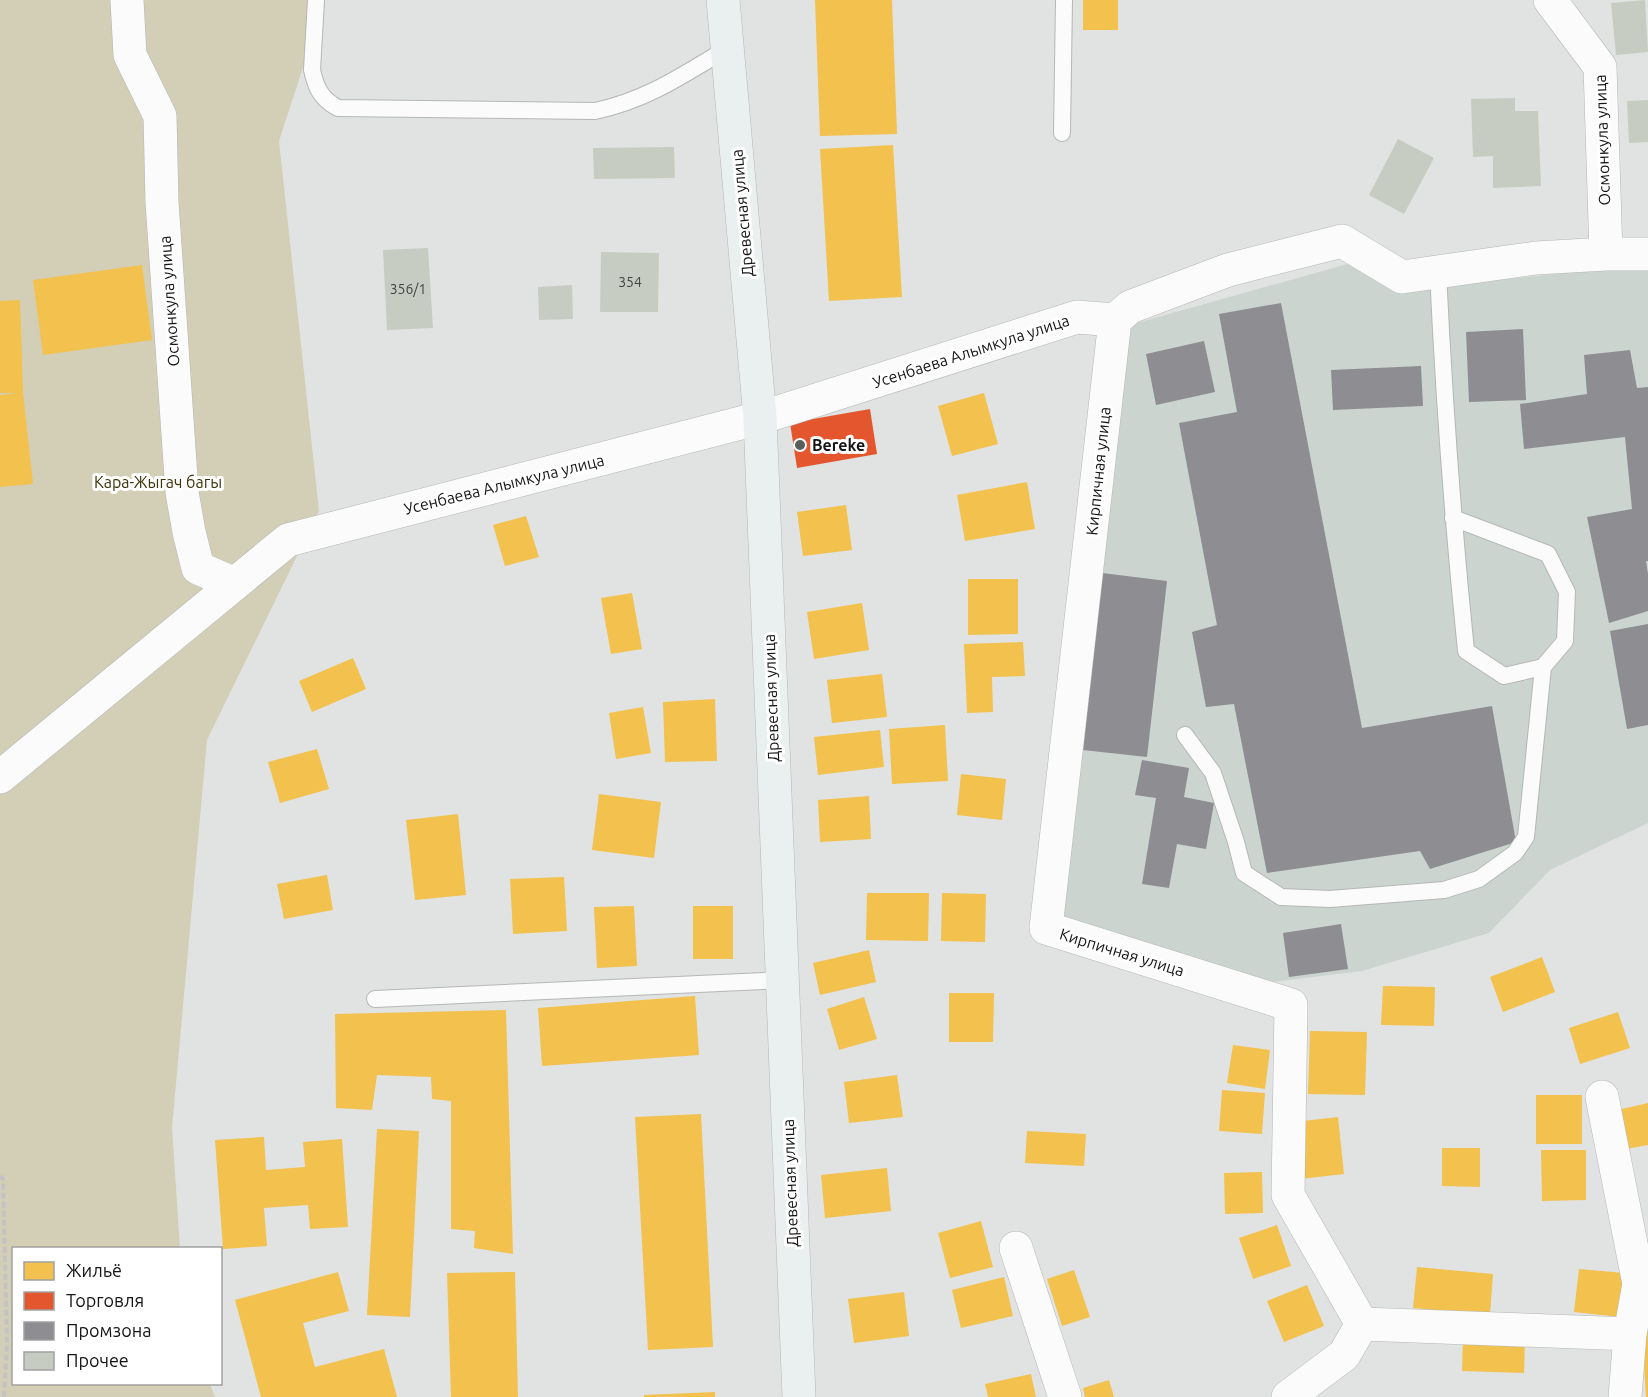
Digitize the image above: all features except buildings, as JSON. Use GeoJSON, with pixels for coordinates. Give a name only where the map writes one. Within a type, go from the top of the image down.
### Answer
{"type":"FeatureCollection","features":[{"type":"Feature","properties":{"kind":"street","name":"Осмонкула улица"},"geometry":{"type":"LineString","coordinates":[[127,0],[130,55],[160,116],[162,202],[182,492],[189,532],[198,568],[235,584]]}},
{"type":"Feature","properties":{"kind":"street","name":"Древесная улица"},"geometry":{"type":"LineString","coordinates":[[723,0],[760,418],[799,1397]]}},
{"type":"Feature","properties":{"kind":"street","name":"Осмонкула улица"},"geometry":{"type":"LineString","coordinates":[[1550,0],[1600,67],[1606,254]]}},
{"type":"Feature","properties":{"kind":"street"},"geometry":{"type":"LineString","coordinates":[[1115,320],[1130,307],[1228,270],[1342,240],[1402,277],[1536,258],[1648,254]]}},
{"type":"Feature","properties":{"kind":"street","name":"Усенбаева Алымкула улица"},"geometry":{"type":"LineString","coordinates":[[0,777],[288,540],[760,418],[1077,317],[1115,320]]}},
{"type":"Feature","properties":{"kind":"street","name":"Кирпичная улица"},"geometry":{"type":"LineString","coordinates":[[1115,320],[1046,928],[1291,1005],[1288,1196],[1362,1324]]}},
{"type":"Feature","properties":{"kind":"street"},"geometry":{"type":"LineString","coordinates":[[1602,1097],[1639,1284],[1630,1334],[1625,1397]]}},
{"type":"Feature","properties":{"kind":"street"},"geometry":{"type":"LineString","coordinates":[[1016,1248],[1065,1397]]}},
{"type":"Feature","properties":{"kind":"street"},"geometry":{"type":"LineString","coordinates":[[1288,1397],[1344,1355],[1362,1324],[1630,1334]]}},
{"type":"Feature","properties":{"kind":"lane"},"geometry":{"type":"LineString","coordinates":[[316,0],[312,69],[318,91],[326,102],[338,108],[595,111],[622,105],[651,94],[728,48]]}},
{"type":"Feature","properties":{"kind":"lane"},"geometry":{"type":"LineString","coordinates":[[1062,132],[1064,0]]}},
{"type":"Feature","properties":{"kind":"lane"},"geometry":{"type":"LineString","coordinates":[[1438,272],[1446,437],[1453,518],[1466,651],[1504,676],[1542,667],[1566,641],[1567,592],[1548,554],[1453,518]]}},
{"type":"Feature","properties":{"kind":"lane"},"geometry":{"type":"LineString","coordinates":[[1185,735],[1212,773],[1236,842],[1244,873],[1281,897],[1330,899],[1444,890],[1479,879],[1515,853],[1526,837],[1542,667]]}},
{"type":"Feature","properties":{"kind":"lane"},"geometry":{"type":"LineString","coordinates":[[375,999],[783,980]]}},
{"type":"Feature","properties":{"kind":"path"},"geometry":{"type":"LineString","coordinates":[[0,1176],[3,1179],[7,1344],[4,1397]]}},
{"type":"Feature","properties":{"kind":"shaded area"},"geometry":{"type":"Polygon","coordinates":[[[1351,263],[1414,289],[1648,264],[1648,823],[1550,870],[1489,933],[1362,971],[1272,982],[1057,915],[1126,326],[1351,263]]]}},
{"type":"Feature","properties":{"kind":"green space","name":"Кара-Жыгач багы"},"geometry":{"type":"Polygon","coordinates":[[[0,0],[325,0],[279,141],[319,511],[207,740],[172,1128],[180,1247],[12,1247],[12,1385],[210,1385],[215,1397],[0,1397],[0,0]]]}},
{"type":"Feature","properties":{"kind":"place","name":"Bereke"},"geometry":{"type":"Point","coordinates":[800,445]}}]}
